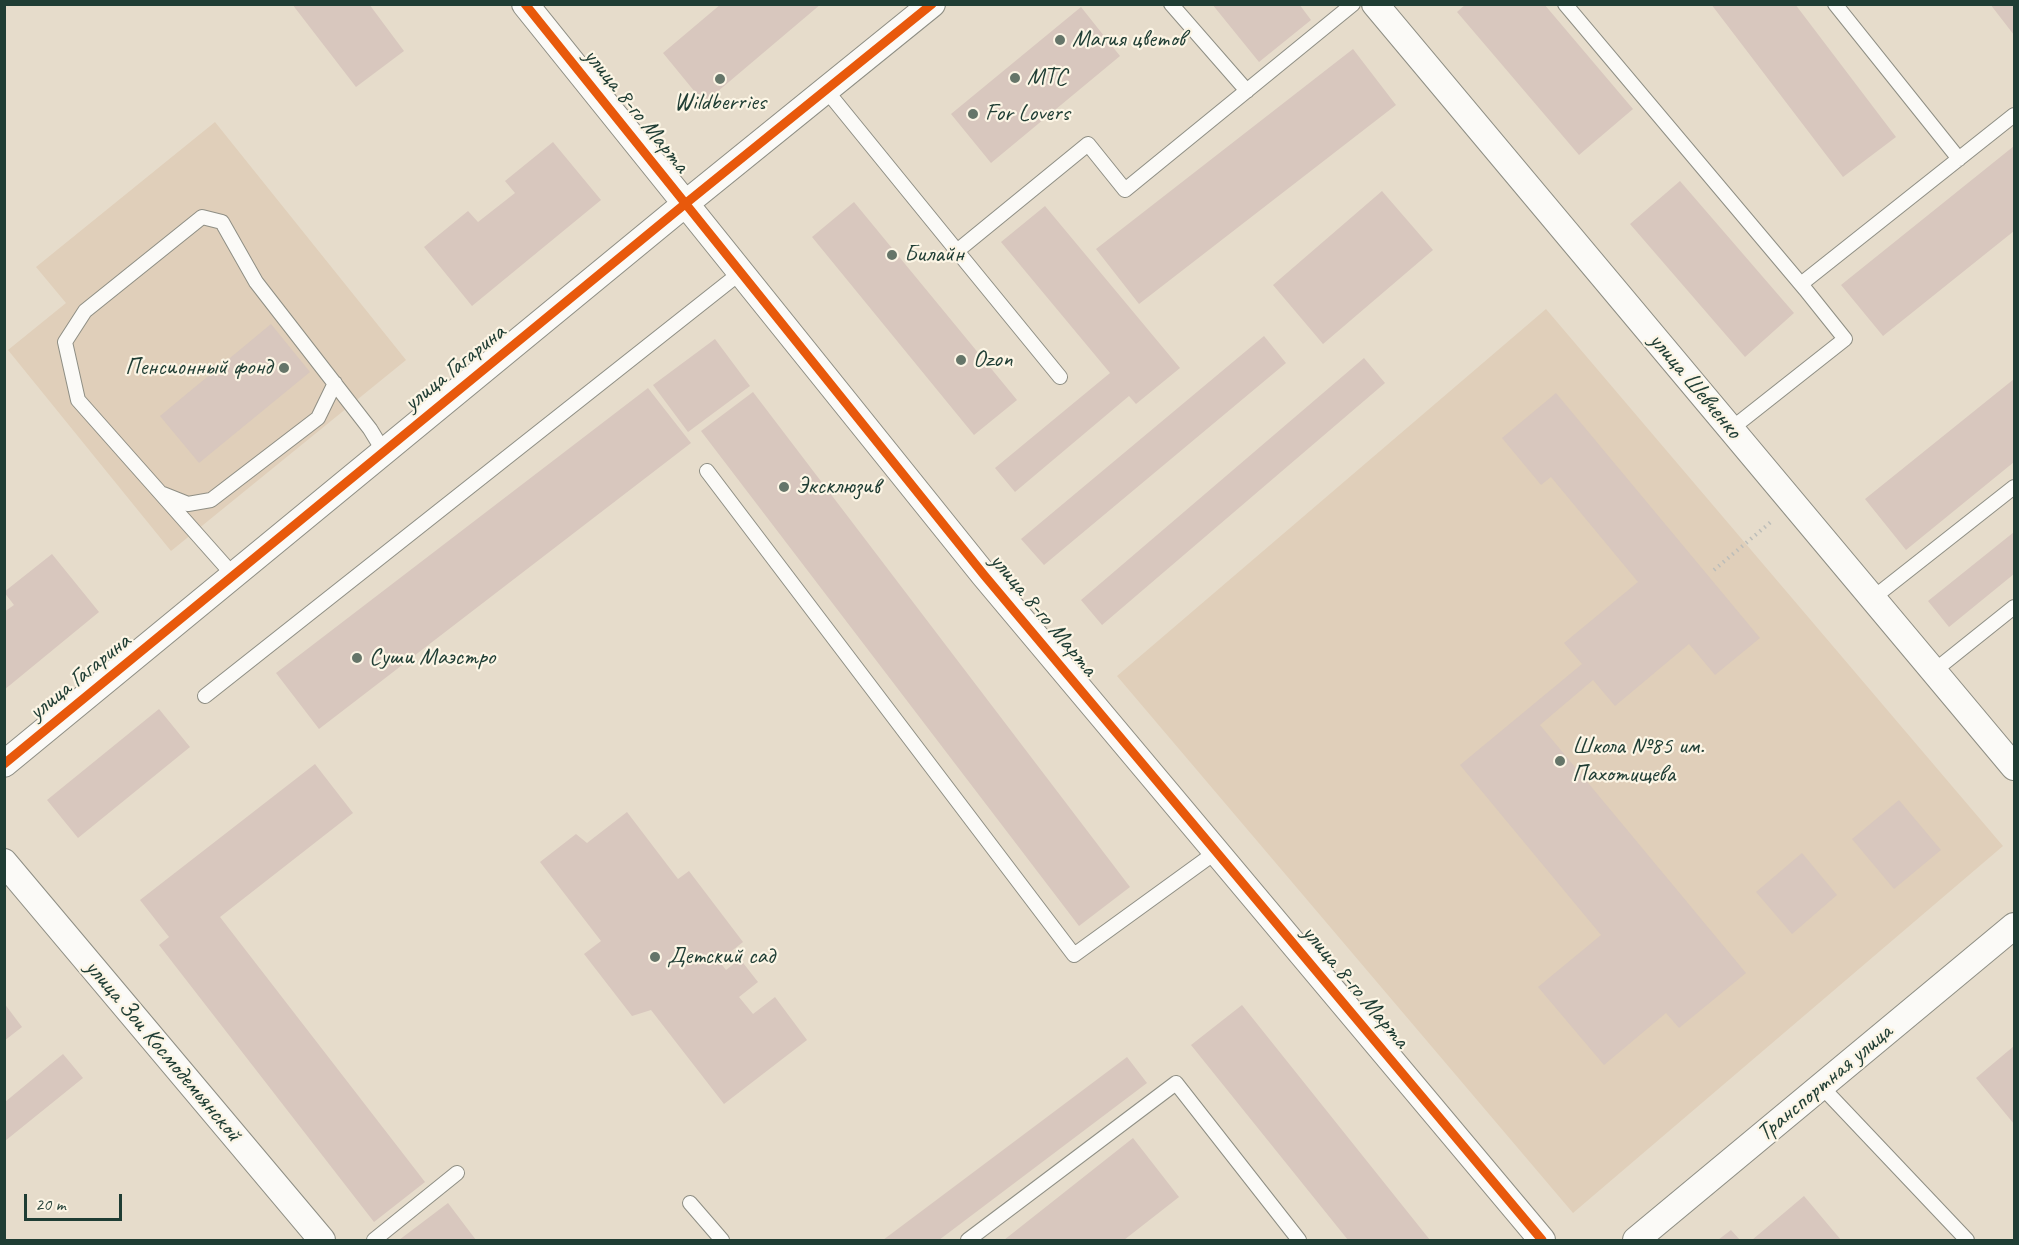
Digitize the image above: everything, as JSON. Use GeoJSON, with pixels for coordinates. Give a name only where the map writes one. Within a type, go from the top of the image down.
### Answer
{"type":"FeatureCollection","features":[{"type":"Feature","properties":{"kind":"street","name":"улица 8-го Марта"},"geometry":{"type":"LineString","coordinates":[[525,4],[984,575],[1542,1240]]}},
{"type":"Feature","properties":{"kind":"street","name":"улица Гагарина"},"geometry":{"type":"LineString","coordinates":[[4,764],[932,4]]}},
{"type":"Feature","properties":{"kind":"street","name":"улица Шевченко"},"geometry":{"type":"LineString","coordinates":[[1375,4],[2014,767]]}},
{"type":"Feature","properties":{"kind":"street","name":"улица Зои Космодемьянской"},"geometry":{"type":"LineString","coordinates":[[4,862],[322,1240]]}},
{"type":"Feature","properties":{"kind":"street","name":"Транспортная улица"},"geometry":{"type":"LineString","coordinates":[[1636,1240],[2014,926]]}},
{"type":"Feature","properties":{"kind":"lane"},"geometry":{"type":"LineString","coordinates":[[1171,4],[1247,91]]}},
{"type":"Feature","properties":{"kind":"lane"},"geometry":{"type":"LineString","coordinates":[[957,251],[1088,144],[1125,190],[1353,4]]}},
{"type":"Feature","properties":{"kind":"lane"},"geometry":{"type":"LineString","coordinates":[[1565,4],[1845,339],[1731,429]]}},
{"type":"Feature","properties":{"kind":"lane"},"geometry":{"type":"LineString","coordinates":[[1835,4],[1959,159]]}},
{"type":"Feature","properties":{"kind":"lane"},"geometry":{"type":"LineString","coordinates":[[826,90],[1060,377]]}},
{"type":"Feature","properties":{"kind":"lane"},"geometry":{"type":"LineString","coordinates":[[1807,291],[1801,284],[2014,115]]}},
{"type":"Feature","properties":{"kind":"lane"},"geometry":{"type":"LineString","coordinates":[[234,576],[78,400],[65,342],[85,310],[202,217],[222,222],[256,282],[370,429],[384,452]]}},
{"type":"Feature","properties":{"kind":"lane"},"geometry":{"type":"LineString","coordinates":[[205,696],[741,273]]}},
{"type":"Feature","properties":{"kind":"lane"},"geometry":{"type":"LineString","coordinates":[[161,493],[188,504],[211,500],[318,418],[334,383]]}},
{"type":"Feature","properties":{"kind":"lane"},"geometry":{"type":"LineString","coordinates":[[707,471],[1074,955],[1216,852]]}},
{"type":"Feature","properties":{"kind":"lane"},"geometry":{"type":"LineString","coordinates":[[1873,598],[2014,487]]}},
{"type":"Feature","properties":{"kind":"lane"},"geometry":{"type":"LineString","coordinates":[[1934,672],[2014,607]]}},
{"type":"Feature","properties":{"kind":"lane"},"geometry":{"type":"LineString","coordinates":[[968,1240],[1176,1083],[1299,1240]]}},
{"type":"Feature","properties":{"kind":"lane"},"geometry":{"type":"LineString","coordinates":[[1821,1086],[1967,1240]]}},
{"type":"Feature","properties":{"kind":"lane"},"geometry":{"type":"LineString","coordinates":[[374,1240],[458,1173]]}},
{"type":"Feature","properties":{"kind":"lane"},"geometry":{"type":"LineString","coordinates":[[690,1203],[722,1240]]}},
{"type":"Feature","properties":{"kind":"path"},"geometry":{"type":"LineString","coordinates":[[1714,570],[1793,503]]}},
{"type":"Feature","properties":{"kind":"shaded area"},"geometry":{"type":"Polygon","coordinates":[[[215,122],[406,360],[171,551],[8,350],[66,303],[36,267],[215,122]]]}},
{"type":"Feature","properties":{"kind":"shaded area","name":"Школа №85 им. Пахотищева"},"geometry":{"type":"Polygon","coordinates":[[[1546,309],[2003,846],[1573,1213],[1117,676],[1546,309]]]}},
{"type":"Feature","properties":{"kind":"building"},"geometry":{"type":"Polygon","coordinates":[[[292,4],[369,4],[404,51],[356,87],[292,4]]]}},
{"type":"Feature","properties":{"kind":"building"},"geometry":{"type":"Polygon","coordinates":[[[721,4],[821,4],[704,103],[663,53],[721,4]]]}},
{"type":"Feature","properties":{"kind":"building"},"geometry":{"type":"Polygon","coordinates":[[[1212,4],[1299,4],[1311,20],[1259,62],[1212,4]]]}},
{"type":"Feature","properties":{"kind":"building"},"geometry":{"type":"Polygon","coordinates":[[[1466,4],[1544,4],[1633,109],[1579,155],[1457,12],[1466,4]]]}},
{"type":"Feature","properties":{"kind":"building"},"geometry":{"type":"Polygon","coordinates":[[[1711,4],[1795,4],[1896,137],[1843,177],[1711,4]]]}},
{"type":"Feature","properties":{"kind":"building"},"geometry":{"type":"Polygon","coordinates":[[[1990,4],[2014,4],[2014,35],[1990,4]]]}},
{"type":"Feature","properties":{"kind":"building"},"geometry":{"type":"Polygon","coordinates":[[[1081,7],[1120,56],[991,163],[951,114],[1081,7]]]}},
{"type":"Feature","properties":{"kind":"building"},"geometry":{"type":"Polygon","coordinates":[[[1353,49],[1396,105],[1139,304],[1096,249],[1353,49]]]}},
{"type":"Feature","properties":{"kind":"building"},"geometry":{"type":"Polygon","coordinates":[[[553,142],[601,200],[472,306],[424,247],[468,211],[478,222],[515,193],[505,181],[553,142]]]}},
{"type":"Feature","properties":{"kind":"building"},"geometry":{"type":"Polygon","coordinates":[[[2014,146],[2014,231],[1883,336],[1841,285],[2014,146]]]}},
{"type":"Feature","properties":{"kind":"building"},"geometry":{"type":"Polygon","coordinates":[[[1680,181],[1794,313],[1745,357],[1630,224],[1680,181]]]}},
{"type":"Feature","properties":{"kind":"building"},"geometry":{"type":"Polygon","coordinates":[[[1382,191],[1433,250],[1323,344],[1273,285],[1382,191]]]}},
{"type":"Feature","properties":{"kind":"building"},"geometry":{"type":"Polygon","coordinates":[[[854,202],[1017,400],[974,435],[812,237],[854,202]]]}},
{"type":"Feature","properties":{"kind":"building"},"geometry":{"type":"Polygon","coordinates":[[[1045,206],[1180,368],[1136,404],[1129,396],[1015,492],[995,468],[1110,373],[1001,242],[1045,206]]]}},
{"type":"Feature","properties":{"kind":"building"},"geometry":{"type":"Polygon","coordinates":[[[271,324],[310,372],[199,463],[160,416],[271,324]]]}},
{"type":"Feature","properties":{"kind":"building"},"geometry":{"type":"Polygon","coordinates":[[[1264,336],[1286,363],[1044,565],[1021,539],[1264,336]]]}},
{"type":"Feature","properties":{"kind":"building"},"geometry":{"type":"Polygon","coordinates":[[[715,339],[750,386],[688,432],[653,385],[715,339]]]}},
{"type":"Feature","properties":{"kind":"building"},"geometry":{"type":"Polygon","coordinates":[[[1364,358],[1385,383],[1102,625],[1081,600],[1364,358]]]}},
{"type":"Feature","properties":{"kind":"building"},"geometry":{"type":"Polygon","coordinates":[[[2014,379],[2014,462],[1906,550],[1865,499],[2014,379]]]}},
{"type":"Feature","properties":{"kind":"building"},"geometry":{"type":"Polygon","coordinates":[[[648,388],[691,443],[319,729],[276,673],[648,388]]]}},
{"type":"Feature","properties":{"kind":"building"},"geometry":{"type":"Polygon","coordinates":[[[753,392],[1130,887],[1079,926],[701,431],[753,392]]]}},
{"type":"Feature","properties":{"kind":"building"},"geometry":{"type":"Polygon","coordinates":[[[1556,393],[1760,638],[1715,675],[1689,644],[1615,706],[1593,680],[1540,725],[1746,973],[1679,1028],[1666,1013],[1604,1065],[1538,987],[1601,935],[1460,765],[1582,664],[1564,643],[1638,582],[1551,477],[1541,485],[1502,438],[1556,393]]]}},
{"type":"Feature","properties":{"kind":"building"},"geometry":{"type":"Polygon","coordinates":[[[2014,532],[2014,574],[1949,627],[1928,601],[2014,532]]]}},
{"type":"Feature","properties":{"kind":"building"},"geometry":{"type":"Polygon","coordinates":[[[52,554],[99,612],[4,690],[4,612],[14,605],[4,592],[52,554]]]}},
{"type":"Feature","properties":{"kind":"building"},"geometry":{"type":"Polygon","coordinates":[[[159,709],[190,747],[78,838],[47,800],[159,709]]]}},
{"type":"Feature","properties":{"kind":"building"},"geometry":{"type":"Polygon","coordinates":[[[315,764],[353,813],[220,917],[425,1182],[374,1222],[159,945],[169,937],[140,900],[315,764]]]}},
{"type":"Feature","properties":{"kind":"building"},"geometry":{"type":"Polygon","coordinates":[[[1899,800],[1941,850],[1894,889],[1852,839],[1899,800]]]}},
{"type":"Feature","properties":{"kind":"building","name":"Детский сад"},"geometry":{"type":"Polygon","coordinates":[[[627,812],[678,879],[689,871],[743,942],[719,961],[726,970],[740,959],[758,982],[739,997],[753,1014],[775,997],[807,1040],[724,1104],[651,1010],[632,1016],[584,954],[601,941],[540,862],[576,834],[587,843],[627,812]]]}},
{"type":"Feature","properties":{"kind":"building"},"geometry":{"type":"Polygon","coordinates":[[[1802,853],[1837,895],[1792,934],[1756,892],[1802,853]]]}},
{"type":"Feature","properties":{"kind":"building"},"geometry":{"type":"Polygon","coordinates":[[[4,1003],[22,1027],[4,1041],[4,1003]]]}},
{"type":"Feature","properties":{"kind":"building"},"geometry":{"type":"Polygon","coordinates":[[[1242,1005],[1430,1240],[1348,1240],[1191,1045],[1242,1005]]]}},
{"type":"Feature","properties":{"kind":"building"},"geometry":{"type":"Polygon","coordinates":[[[2014,1046],[2014,1124],[1976,1078],[2014,1046]]]}},
{"type":"Feature","properties":{"kind":"building"},"geometry":{"type":"Polygon","coordinates":[[[63,1054],[83,1078],[5,1141],[5,1102],[63,1054]]]}},
{"type":"Feature","properties":{"kind":"building"},"geometry":{"type":"Polygon","coordinates":[[[1127,1057],[1147,1083],[939,1240],[883,1240],[1127,1057]]]}},
{"type":"Feature","properties":{"kind":"building"},"geometry":{"type":"Polygon","coordinates":[[[1133,1138],[1179,1197],[1124,1240],[1004,1240],[1133,1138]]]}},
{"type":"Feature","properties":{"kind":"building"},"geometry":{"type":"Polygon","coordinates":[[[1804,1196],[1841,1240],[1752,1240],[1804,1196]]]}},
{"type":"Feature","properties":{"kind":"building"},"geometry":{"type":"Polygon","coordinates":[[[448,1203],[476,1240],[399,1240],[448,1203]]]}},
{"type":"Feature","properties":{"kind":"building"},"geometry":{"type":"Polygon","coordinates":[[[1731,1230],[1740,1240],[1718,1240],[1731,1230]]]}},
{"type":"Feature","properties":{"kind":"cycle path"},"geometry":{"type":"LineString","coordinates":[[525,4],[984,575],[1542,1240]]}},
{"type":"Feature","properties":{"kind":"cycle path"},"geometry":{"type":"LineString","coordinates":[[4,764],[932,4]]}},
{"type":"Feature","properties":{"kind":"place","name":"Магия цветов"},"geometry":{"type":"Point","coordinates":[1060,40]}},
{"type":"Feature","properties":{"kind":"place","name":"МТС"},"geometry":{"type":"Point","coordinates":[1015,78]}},
{"type":"Feature","properties":{"kind":"place","name":"Wildberries"},"geometry":{"type":"Point","coordinates":[720,79]}},
{"type":"Feature","properties":{"kind":"place","name":"For Lovers"},"geometry":{"type":"Point","coordinates":[973,114]}},
{"type":"Feature","properties":{"kind":"place","name":"Билайн"},"geometry":{"type":"Point","coordinates":[892,255]}},
{"type":"Feature","properties":{"kind":"place","name":"Ozon"},"geometry":{"type":"Point","coordinates":[961,360]}},
{"type":"Feature","properties":{"kind":"place","name":"Пенсионный фонд"},"geometry":{"type":"Point","coordinates":[284,368]}},
{"type":"Feature","properties":{"kind":"place","name":"Эксклюзив"},"geometry":{"type":"Point","coordinates":[784,487]}},
{"type":"Feature","properties":{"kind":"place","name":"Суши Маэстро"},"geometry":{"type":"Point","coordinates":[357,658]}},
{"type":"Feature","properties":{"kind":"place","name":"Школа №85 им. Пахотищева"},"geometry":{"type":"Point","coordinates":[1560,761]}},
{"type":"Feature","properties":{"kind":"place","name":"Детский сад"},"geometry":{"type":"Point","coordinates":[655,957]}}]}
